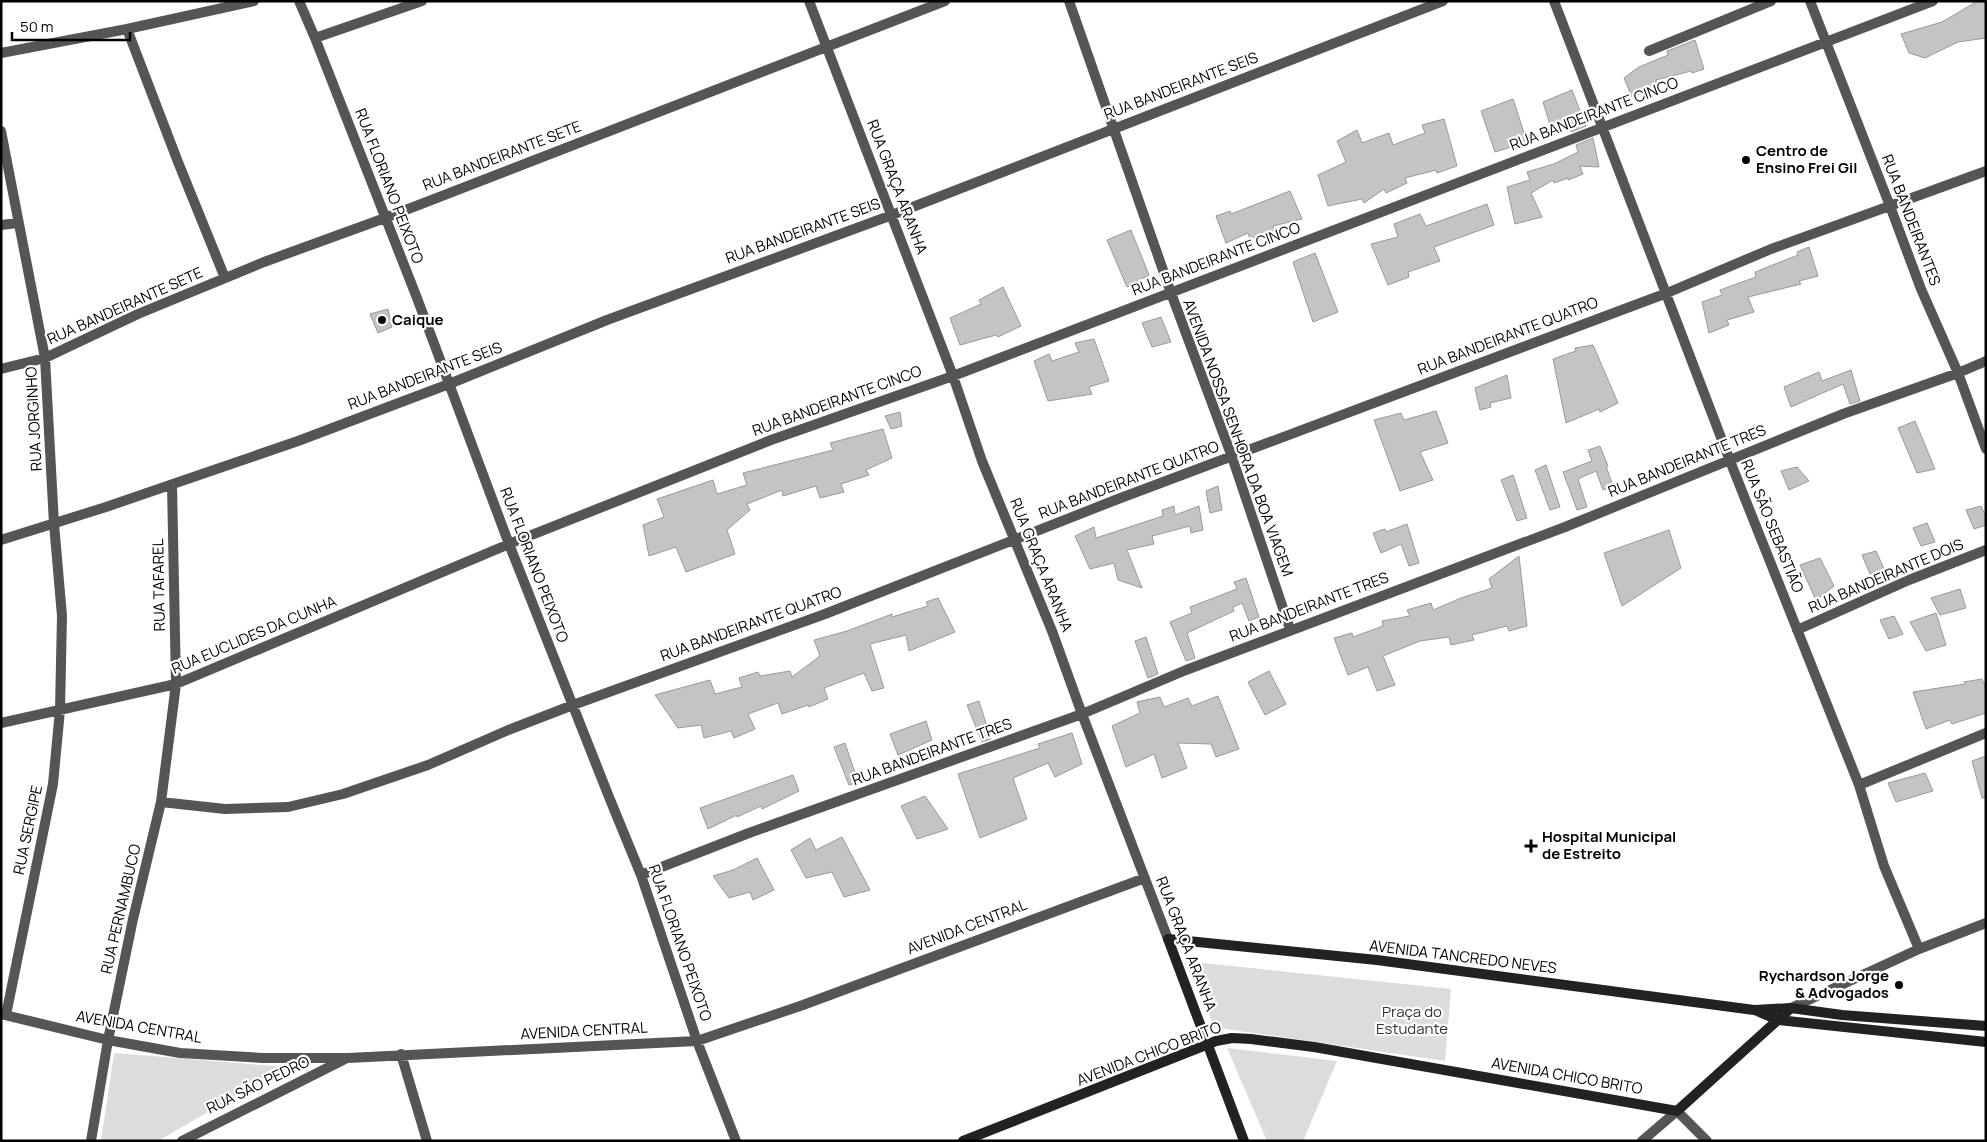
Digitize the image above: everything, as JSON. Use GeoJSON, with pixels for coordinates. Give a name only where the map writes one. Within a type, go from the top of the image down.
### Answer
{"type":"FeatureCollection","features":[{"type":"Feature","properties":{"kind":"main road","name":"AVENIDA TANCREDO NEVES"},"geometry":{"type":"LineString","coordinates":[[1168,939],[1378,960],[1754,1010],[1791,1008],[1842,1015],[1986,1026]]}},
{"type":"Feature","properties":{"kind":"main road","name":"RUA GRAÇA ARANHA"},"geometry":{"type":"LineString","coordinates":[[1168,939],[1244,1141]]}},
{"type":"Feature","properties":{"kind":"main road"},"geometry":{"type":"LineString","coordinates":[[1677,1111],[1791,1008]]}},
{"type":"Feature","properties":{"kind":"main road","name":"AVENIDA TANCREDO NEVES"},"geometry":{"type":"LineString","coordinates":[[1754,1010],[1778,1020],[1986,1042]]}},
{"type":"Feature","properties":{"kind":"main road","name":"AVENIDA CHICO BRITO"},"geometry":{"type":"LineString","coordinates":[[963,1141],[1208,1045],[1232,1038],[1314,1047],[1677,1111]]}},
{"type":"Feature","properties":{"kind":"street"},"geometry":{"type":"LineString","coordinates":[[1,53],[127,29],[254,1]]}},
{"type":"Feature","properties":{"kind":"street","name":"RUA FLORIANO PEIXOTO"},"geometry":{"type":"LineString","coordinates":[[299,1],[385,218],[608,797],[642,875],[697,1041],[736,1141]]}},
{"type":"Feature","properties":{"kind":"street"},"geometry":{"type":"LineString","coordinates":[[315,38],[422,1]]}},
{"type":"Feature","properties":{"kind":"street","name":"RUA GRAÇA ARANHA"},"geometry":{"type":"LineString","coordinates":[[809,1],[953,376],[982,461],[1052,631],[1168,939]]}},
{"type":"Feature","properties":{"kind":"street","name":"RUA BANDEIRANTE SETE"},"geometry":{"type":"LineString","coordinates":[[1,369],[45,358],[138,314],[264,262],[385,218],[945,1]]}},
{"type":"Feature","properties":{"kind":"street","name":"AVENIDA NOSSA SENHORA DA BOA VIAGEM"},"geometry":{"type":"LineString","coordinates":[[1069,1],[1171,292],[1232,457],[1290,629]]}},
{"type":"Feature","properties":{"kind":"street","name":"RUA BANDEIRANTE SEIS"},"geometry":{"type":"LineString","coordinates":[[1,540],[172,485],[298,441],[449,384],[607,320],[892,214],[1443,1]]}},
{"type":"Feature","properties":{"kind":"street","name":"RUA SÃO SEBASTIÃO"},"geometry":{"type":"LineString","coordinates":[[1554,1],[1730,461],[1859,785],[1884,866],[1919,949]]}},
{"type":"Feature","properties":{"kind":"street"},"geometry":{"type":"LineString","coordinates":[[1650,51],[1771,1]]}},
{"type":"Feature","properties":{"kind":"street","name":"RUA BANDEIRANTES"},"geometry":{"type":"LineString","coordinates":[[1810,1],[1890,206],[1920,289],[1958,373],[1986,449]]}},
{"type":"Feature","properties":{"kind":"street","name":"RUA BANDEIRANTE CINCO"},"geometry":{"type":"LineString","coordinates":[[509,544],[770,440],[953,376],[1933,1]]}},
{"type":"Feature","properties":{"kind":"street"},"geometry":{"type":"LineString","coordinates":[[127,29],[225,278]]}},
{"type":"Feature","properties":{"kind":"street","name":"RUA JORGINHO"},"geometry":{"type":"LineString","coordinates":[[1,131],[45,358],[54,524],[62,616],[60,710]]}},
{"type":"Feature","properties":{"kind":"street","name":"RUA BANDEIRANTE QUATRO"},"geometry":{"type":"LineString","coordinates":[[161,802],[225,809],[288,807],[343,794],[428,765],[506,731],[573,705],[825,614],[1118,499],[1667,293],[1771,249],[1986,170]]}},
{"type":"Feature","properties":{"kind":"street"},"geometry":{"type":"LineString","coordinates":[[1,226],[18,222]]}},
{"type":"Feature","properties":{"kind":"street","name":"RUA BANDEIRANTE TRES"},"geometry":{"type":"LineString","coordinates":[[642,875],[749,833],[1082,714],[1290,629],[1565,527],[1843,414],[1958,373],[1986,361]]}},
{"type":"Feature","properties":{"kind":"street","name":"RUA TAFAREL"},"geometry":{"type":"LineString","coordinates":[[172,485],[176,684]]}},
{"type":"Feature","properties":{"kind":"street","name":"RUA EUCLIDES DA CUNHA"},"geometry":{"type":"LineString","coordinates":[[1,723],[176,684],[509,544]]}},
{"type":"Feature","properties":{"kind":"street","name":"RUA BANDEIRANTE DOIS"},"geometry":{"type":"LineString","coordinates":[[1798,630],[1909,580],[1986,550]]}},
{"type":"Feature","properties":{"kind":"street","name":"RUA PERNAMBUCO"},"geometry":{"type":"LineString","coordinates":[[92,1141],[108,1040],[133,919],[161,802],[176,684]]}},
{"type":"Feature","properties":{"kind":"street","name":"RUA SERGIPE"},"geometry":{"type":"LineString","coordinates":[[4,1014],[53,784],[60,710]]}},
{"type":"Feature","properties":{"kind":"street"},"geometry":{"type":"LineString","coordinates":[[1859,785],[1986,733]]}},
{"type":"Feature","properties":{"kind":"street","name":"AVENIDA CENTRAL"},"geometry":{"type":"LineString","coordinates":[[4,1014],[108,1040],[180,1053],[263,1058],[348,1058],[697,1041],[803,1005],[1145,878]]}},
{"type":"Feature","properties":{"kind":"street"},"geometry":{"type":"LineString","coordinates":[[1791,1008],[1919,949],[1986,923]]}},
{"type":"Feature","properties":{"kind":"street"},"geometry":{"type":"LineString","coordinates":[[401,1054],[427,1141]]}},
{"type":"Feature","properties":{"kind":"street","name":"RUA SÃO PEDRO"},"geometry":{"type":"LineString","coordinates":[[182,1141],[348,1058]]}},
{"type":"Feature","properties":{"kind":"street"},"geometry":{"type":"LineString","coordinates":[[1642,1141],[1677,1111],[1707,1141]]}},
{"type":"Feature","properties":{"kind":"green space","name":"Praça do Estudante"},"geometry":{"type":"Polygon","coordinates":[[[1194,962],[1451,989],[1445,1061],[1213,1027],[1194,962]]]}},
{"type":"Feature","properties":{"kind":"green space"},"geometry":{"type":"Polygon","coordinates":[[[1227,1048],[1337,1061],[1303,1141],[1267,1141],[1227,1048]]]}},
{"type":"Feature","properties":{"kind":"green space"},"geometry":{"type":"Polygon","coordinates":[[[114,1053],[286,1067],[158,1141],[101,1141],[114,1053]]]}},
{"type":"Feature","properties":{"kind":"building"},"geometry":{"type":"Polygon","coordinates":[[[1986,1],[1986,38],[1958,42],[1925,58],[1909,53],[1901,34],[1942,22],[1976,2],[1986,1]]]}},
{"type":"Feature","properties":{"kind":"building"},"geometry":{"type":"Polygon","coordinates":[[[1695,40],[1704,69],[1656,80],[1657,86],[1632,97],[1624,78],[1639,67],[1668,55],[1667,51],[1695,40]]]}},
{"type":"Feature","properties":{"kind":"building"},"geometry":{"type":"Polygon","coordinates":[[[1572,90],[1586,126],[1571,132],[1569,126],[1552,131],[1543,102],[1572,90]]]}},
{"type":"Feature","properties":{"kind":"building"},"geometry":{"type":"Polygon","coordinates":[[[1513,99],[1527,142],[1495,152],[1481,111],[1513,99]]]}},
{"type":"Feature","properties":{"kind":"building"},"geometry":{"type":"Polygon","coordinates":[[[1444,119],[1457,166],[1437,173],[1436,170],[1405,178],[1407,183],[1386,193],[1384,189],[1364,203],[1362,199],[1328,206],[1318,175],[1346,162],[1337,141],[1357,130],[1362,143],[1389,133],[1393,145],[1425,133],[1422,125],[1444,119]]]}},
{"type":"Feature","properties":{"kind":"building"},"geometry":{"type":"Polygon","coordinates":[[[1593,138],[1599,167],[1580,166],[1583,174],[1554,183],[1553,180],[1531,193],[1542,217],[1515,224],[1507,187],[1530,180],[1527,172],[1554,164],[1578,152],[1576,145],[1593,138]]]}},
{"type":"Feature","properties":{"kind":"building"},"geometry":{"type":"Polygon","coordinates":[[[1290,191],[1302,219],[1273,226],[1275,231],[1250,239],[1248,233],[1226,243],[1216,216],[1230,211],[1231,214],[1290,191]]]}},
{"type":"Feature","properties":{"kind":"building"},"geometry":{"type":"Polygon","coordinates":[[[1487,204],[1494,225],[1434,247],[1440,261],[1408,272],[1409,277],[1388,285],[1371,244],[1398,237],[1394,224],[1420,214],[1426,226],[1487,204]]]}},
{"type":"Feature","properties":{"kind":"building"},"geometry":{"type":"Polygon","coordinates":[[[1131,230],[1149,275],[1127,287],[1107,240],[1131,230]]]}},
{"type":"Feature","properties":{"kind":"building"},"geometry":{"type":"Polygon","coordinates":[[[1809,247],[1818,276],[1799,281],[1801,284],[1748,297],[1754,312],[1727,320],[1729,325],[1709,333],[1702,302],[1722,295],[1720,290],[1756,277],[1755,272],[1798,255],[1797,252],[1809,247]]]}},
{"type":"Feature","properties":{"kind":"building"},"geometry":{"type":"Polygon","coordinates":[[[1315,253],[1338,312],[1313,322],[1293,262],[1315,253]]]}},
{"type":"Feature","properties":{"kind":"building"},"geometry":{"type":"Polygon","coordinates":[[[1003,287],[1021,326],[998,337],[996,335],[960,345],[950,318],[981,304],[979,300],[1003,287]]]}},
{"type":"Feature","properties":{"kind":"building","name":"Caique"},"geometry":{"type":"Polygon","coordinates":[[[388,309],[392,327],[378,333],[370,314],[388,309]]]}},
{"type":"Feature","properties":{"kind":"building"},"geometry":{"type":"Polygon","coordinates":[[[1161,317],[1171,342],[1152,347],[1142,323],[1161,317]]]}},
{"type":"Feature","properties":{"kind":"building"},"geometry":{"type":"Polygon","coordinates":[[[1094,339],[1109,381],[1089,387],[1092,394],[1048,401],[1034,361],[1049,354],[1052,361],[1079,352],[1075,343],[1094,339]]]}},
{"type":"Feature","properties":{"kind":"building"},"geometry":{"type":"Polygon","coordinates":[[[1593,345],[1618,403],[1600,412],[1599,409],[1566,423],[1553,359],[1576,351],[1575,348],[1593,345]]]}},
{"type":"Feature","properties":{"kind":"building"},"geometry":{"type":"Polygon","coordinates":[[[1851,370],[1860,401],[1850,404],[1843,384],[1791,407],[1784,387],[1819,372],[1822,381],[1851,370]]]}},
{"type":"Feature","properties":{"kind":"building"},"geometry":{"type":"Polygon","coordinates":[[[1507,375],[1511,398],[1490,403],[1491,407],[1480,410],[1475,388],[1507,375]]]}},
{"type":"Feature","properties":{"kind":"building"},"geometry":{"type":"Polygon","coordinates":[[[1436,411],[1448,443],[1420,452],[1433,480],[1400,491],[1374,420],[1401,413],[1404,420],[1436,411]]]}},
{"type":"Feature","properties":{"kind":"building"},"geometry":{"type":"Polygon","coordinates":[[[900,412],[902,426],[891,429],[885,416],[900,412]]]}},
{"type":"Feature","properties":{"kind":"building"},"geometry":{"type":"Polygon","coordinates":[[[1915,421],[1935,469],[1917,473],[1898,428],[1915,421]]]}},
{"type":"Feature","properties":{"kind":"building"},"geometry":{"type":"Polygon","coordinates":[[[883,429],[892,458],[866,470],[869,475],[841,484],[844,492],[820,498],[816,486],[783,496],[782,490],[747,504],[750,510],[727,530],[735,554],[686,572],[676,547],[649,556],[643,525],[664,517],[657,499],[713,480],[717,494],[747,485],[743,473],[833,450],[830,443],[883,429]]]}},
{"type":"Feature","properties":{"kind":"building"},"geometry":{"type":"Polygon","coordinates":[[[1600,446],[1613,486],[1603,490],[1596,471],[1578,479],[1587,507],[1577,510],[1563,472],[1592,461],[1588,450],[1600,446]]]}},
{"type":"Feature","properties":{"kind":"building"},"geometry":{"type":"Polygon","coordinates":[[[1546,465],[1560,507],[1550,510],[1535,470],[1546,465]]]}},
{"type":"Feature","properties":{"kind":"building"},"geometry":{"type":"Polygon","coordinates":[[[1797,467],[1809,481],[1789,490],[1781,471],[1797,467]]]}},
{"type":"Feature","properties":{"kind":"building"},"geometry":{"type":"Polygon","coordinates":[[[1513,475],[1527,518],[1517,521],[1501,480],[1513,475]]]}},
{"type":"Feature","properties":{"kind":"building"},"geometry":{"type":"Polygon","coordinates":[[[1218,486],[1222,510],[1210,513],[1206,491],[1218,486]]]}},
{"type":"Feature","properties":{"kind":"building"},"geometry":{"type":"Polygon","coordinates":[[[1174,506],[1175,515],[1199,506],[1203,530],[1191,533],[1190,526],[1152,536],[1154,544],[1127,550],[1142,588],[1118,580],[1114,563],[1090,569],[1075,536],[1094,527],[1096,538],[1163,516],[1162,510],[1174,506]]]}},
{"type":"Feature","properties":{"kind":"building"},"geometry":{"type":"Polygon","coordinates":[[[1981,506],[1986,517],[1986,525],[1974,529],[1966,510],[1981,506]]]}},
{"type":"Feature","properties":{"kind":"building"},"geometry":{"type":"Polygon","coordinates":[[[1927,523],[1935,542],[1921,546],[1913,528],[1927,523]]]}},
{"type":"Feature","properties":{"kind":"building"},"geometry":{"type":"Polygon","coordinates":[[[1407,524],[1419,563],[1409,566],[1401,544],[1381,553],[1373,533],[1385,529],[1386,532],[1407,524]]]}},
{"type":"Feature","properties":{"kind":"building"},"geometry":{"type":"Polygon","coordinates":[[[1669,530],[1681,568],[1622,606],[1604,553],[1669,530]]]}},
{"type":"Feature","properties":{"kind":"building"},"geometry":{"type":"Polygon","coordinates":[[[1876,551],[1884,569],[1870,574],[1862,555],[1876,551]]]}},
{"type":"Feature","properties":{"kind":"building"},"geometry":{"type":"Polygon","coordinates":[[[1519,556],[1527,626],[1509,631],[1507,626],[1472,635],[1474,640],[1451,645],[1449,637],[1420,641],[1383,656],[1395,685],[1377,691],[1368,667],[1348,675],[1334,638],[1352,633],[1353,637],[1383,626],[1382,621],[1410,616],[1407,610],[1431,603],[1433,610],[1492,588],[1489,579],[1519,556]]]}},
{"type":"Feature","properties":{"kind":"building"},"geometry":{"type":"Polygon","coordinates":[[[1820,558],[1834,586],[1816,600],[1800,565],[1820,558]]]}},
{"type":"Feature","properties":{"kind":"building"},"geometry":{"type":"Polygon","coordinates":[[[1246,578],[1259,617],[1249,621],[1242,603],[1233,607],[1234,611],[1187,633],[1195,658],[1186,661],[1170,622],[1192,613],[1190,607],[1237,589],[1234,582],[1246,578]]]}},
{"type":"Feature","properties":{"kind":"building"},"geometry":{"type":"Polygon","coordinates":[[[1960,589],[1966,608],[1940,615],[1931,598],[1960,589]]]}},
{"type":"Feature","properties":{"kind":"building"},"geometry":{"type":"Polygon","coordinates":[[[938,598],[955,632],[909,651],[906,635],[870,644],[884,688],[872,691],[864,673],[824,688],[828,699],[809,707],[808,705],[782,714],[778,703],[748,714],[755,729],[734,738],[731,731],[704,738],[701,725],[678,728],[655,695],[710,680],[715,694],[742,687],[739,678],[758,672],[760,676],[790,671],[792,677],[820,656],[814,640],[847,631],[892,614],[892,617],[928,606],[926,602],[938,598]]]}},
{"type":"Feature","properties":{"kind":"building"},"geometry":{"type":"Polygon","coordinates":[[[1936,613],[1946,645],[1926,651],[1910,622],[1936,613]]]}},
{"type":"Feature","properties":{"kind":"building"},"geometry":{"type":"Polygon","coordinates":[[[1894,616],[1903,634],[1889,639],[1880,620],[1894,616]]]}},
{"type":"Feature","properties":{"kind":"building"},"geometry":{"type":"Polygon","coordinates":[[[1146,637],[1158,674],[1148,678],[1135,641],[1146,637]]]}},
{"type":"Feature","properties":{"kind":"building"},"geometry":{"type":"Polygon","coordinates":[[[1269,671],[1286,704],[1265,715],[1248,682],[1269,671]]]}},
{"type":"Feature","properties":{"kind":"building"},"geometry":{"type":"Polygon","coordinates":[[[1982,679],[1986,688],[1986,713],[1952,724],[1950,720],[1926,729],[1913,692],[1965,684],[1964,682],[1982,679]]]}},
{"type":"Feature","properties":{"kind":"building"},"geometry":{"type":"Polygon","coordinates":[[[1218,696],[1239,749],[1216,757],[1211,744],[1178,743],[1187,768],[1162,778],[1154,754],[1126,767],[1112,726],[1140,713],[1137,702],[1160,697],[1164,707],[1188,698],[1192,706],[1218,696]]]}},
{"type":"Feature","properties":{"kind":"building"},"geometry":{"type":"Polygon","coordinates":[[[979,701],[991,739],[982,742],[967,705],[979,701]]]}},
{"type":"Feature","properties":{"kind":"building"},"geometry":{"type":"Polygon","coordinates":[[[926,721],[932,740],[898,755],[890,734],[926,721]]]}},
{"type":"Feature","properties":{"kind":"building"},"geometry":{"type":"Polygon","coordinates":[[[1072,733],[1082,764],[1055,777],[1048,763],[1013,778],[1027,819],[980,838],[958,774],[1040,748],[1038,744],[1072,733]]]}},
{"type":"Feature","properties":{"kind":"building"},"geometry":{"type":"Polygon","coordinates":[[[845,743],[858,782],[849,785],[834,747],[845,743]]]}},
{"type":"Feature","properties":{"kind":"building"},"geometry":{"type":"Polygon","coordinates":[[[1986,756],[1986,798],[1982,798],[1972,761],[1986,756]]]}},
{"type":"Feature","properties":{"kind":"building"},"geometry":{"type":"Polygon","coordinates":[[[1925,773],[1933,791],[1896,802],[1888,783],[1925,773]]]}},
{"type":"Feature","properties":{"kind":"building"},"geometry":{"type":"Polygon","coordinates":[[[793,775],[799,791],[762,809],[761,806],[708,829],[700,808],[793,775]]]}},
{"type":"Feature","properties":{"kind":"building"},"geometry":{"type":"Polygon","coordinates":[[[925,796],[948,829],[917,839],[901,806],[925,796]]]}},
{"type":"Feature","properties":{"kind":"building"},"geometry":{"type":"Polygon","coordinates":[[[842,837],[870,890],[844,897],[832,872],[806,878],[791,850],[810,838],[816,850],[842,837]]]}},
{"type":"Feature","properties":{"kind":"building"},"geometry":{"type":"Polygon","coordinates":[[[757,858],[774,890],[753,900],[750,892],[729,898],[713,876],[733,870],[757,858]]]}},
{"type":"Feature","properties":{"kind":"place","name":"Centro de Ensino Frei Gil"},"geometry":{"type":"Point","coordinates":[1746,160]}},
{"type":"Feature","properties":{"kind":"place","name":"Caique"},"geometry":{"type":"Point","coordinates":[382,320]}},
{"type":"Feature","properties":{"kind":"place","name":"Hospital Municipal de Estreito"},"geometry":{"type":"Point","coordinates":[1531,846]}},
{"type":"Feature","properties":{"kind":"place","name":"Rychardson Jorge & Advogados"},"geometry":{"type":"Point","coordinates":[1899,985]}}]}
